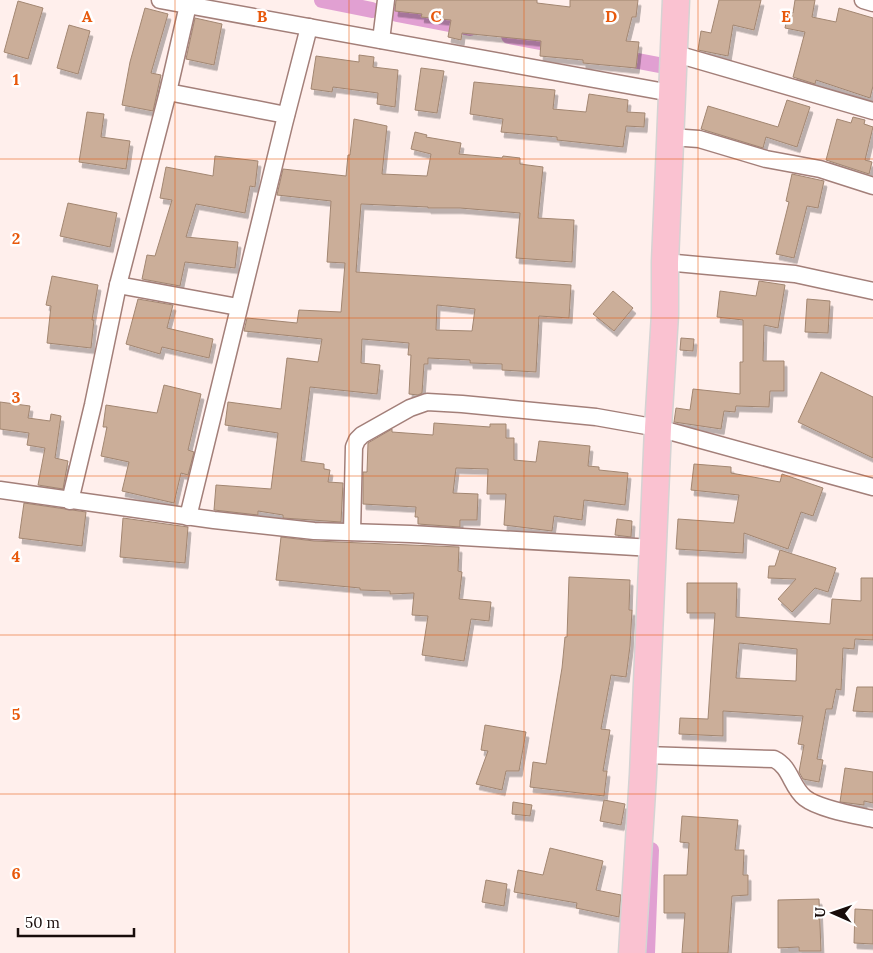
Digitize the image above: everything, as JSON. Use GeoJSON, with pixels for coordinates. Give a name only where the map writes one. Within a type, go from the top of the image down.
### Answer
{"type":"FeatureCollection","features":[{"type":"Feature","properties":{"kind":"main road"},"geometry":{"type":"LineString","coordinates":[[632,953],[644,756],[658,428],[665,314],[665,262],[676,0]]}},
{"type":"Feature","properties":{"kind":"street"},"geometry":{"type":"LineString","coordinates":[[160,0],[193,4],[671,93]]}},
{"type":"Feature","properties":{"kind":"street"},"geometry":{"type":"LineString","coordinates":[[382,40],[386,0]]}},
{"type":"Feature","properties":{"kind":"street"},"geometry":{"type":"LineString","coordinates":[[863,0],[873,3]]}},
{"type":"Feature","properties":{"kind":"street"},"geometry":{"type":"LineString","coordinates":[[70,501],[93,405],[118,285],[193,4]]}},
{"type":"Feature","properties":{"kind":"street"},"geometry":{"type":"LineString","coordinates":[[188,517],[238,307],[310,26]]}},
{"type":"Feature","properties":{"kind":"street"},"geometry":{"type":"LineString","coordinates":[[673,54],[873,111]]}},
{"type":"Feature","properties":{"kind":"street"},"geometry":{"type":"LineString","coordinates":[[168,92],[286,115]]}},
{"type":"Feature","properties":{"kind":"street"},"geometry":{"type":"LineString","coordinates":[[671,137],[699,139],[766,159],[820,169],[873,186]]}},
{"type":"Feature","properties":{"kind":"street"},"geometry":{"type":"LineString","coordinates":[[665,262],[795,274],[873,291]]}},
{"type":"Feature","properties":{"kind":"street"},"geometry":{"type":"LineString","coordinates":[[118,285],[238,307]]}},
{"type":"Feature","properties":{"kind":"street"},"geometry":{"type":"LineString","coordinates":[[352,532],[354,447],[357,440],[362,435],[410,408],[438,402],[596,417],[658,428],[873,488]]}},
{"type":"Feature","properties":{"kind":"street"},"geometry":{"type":"LineString","coordinates":[[0,490],[188,517],[314,531],[440,535],[653,548]]}},
{"type":"Feature","properties":{"kind":"street"},"geometry":{"type":"LineString","coordinates":[[644,756],[774,759],[788,771],[796,788],[805,798],[819,805],[873,819]]}},
{"type":"Feature","properties":{"kind":"building"},"geometry":{"type":"Polygon","coordinates":[[[396,0],[537,0],[537,3],[570,7],[570,0],[638,0],[636,17],[632,17],[626,41],[639,42],[636,68],[583,63],[583,60],[540,56],[541,41],[462,33],[461,40],[448,37],[451,20],[421,17],[422,14],[395,11],[396,0]]]}},
{"type":"Feature","properties":{"kind":"building"},"geometry":{"type":"Polygon","coordinates":[[[719,0],[761,0],[754,30],[733,25],[728,56],[698,50],[701,31],[711,33],[719,0]]]}},
{"type":"Feature","properties":{"kind":"building"},"geometry":{"type":"Polygon","coordinates":[[[795,0],[815,0],[812,17],[836,22],[839,8],[873,18],[873,86],[870,98],[816,80],[815,84],[793,77],[805,32],[785,28],[788,12],[793,13],[795,0]]]}},
{"type":"Feature","properties":{"kind":"building"},"geometry":{"type":"Polygon","coordinates":[[[18,1],[43,8],[28,59],[4,52],[18,1]]]}},
{"type":"Feature","properties":{"kind":"building"},"geometry":{"type":"Polygon","coordinates":[[[145,8],[168,14],[151,73],[161,75],[153,111],[122,105],[130,62],[145,8]]]}},
{"type":"Feature","properties":{"kind":"building"},"geometry":{"type":"Polygon","coordinates":[[[195,18],[222,24],[214,65],[186,59],[195,18]]]}},
{"type":"Feature","properties":{"kind":"building"},"geometry":{"type":"Polygon","coordinates":[[[69,25],[90,31],[78,74],[57,68],[69,25]]]}},
{"type":"Feature","properties":{"kind":"building"},"geometry":{"type":"Polygon","coordinates":[[[359,55],[374,57],[373,67],[398,70],[395,107],[377,104],[378,93],[333,87],[332,92],[311,89],[316,56],[359,62],[359,55]]]}},
{"type":"Feature","properties":{"kind":"building"},"geometry":{"type":"Polygon","coordinates":[[[421,68],[444,71],[437,113],[415,110],[421,68]]]}},
{"type":"Feature","properties":{"kind":"building"},"geometry":{"type":"Polygon","coordinates":[[[474,82],[555,90],[553,109],[586,112],[589,94],[628,100],[627,112],[645,113],[644,127],[626,126],[623,147],[557,140],[557,137],[501,132],[503,119],[470,114],[474,82]]]}},
{"type":"Feature","properties":{"kind":"building"},"geometry":{"type":"Polygon","coordinates":[[[787,100],[810,107],[797,147],[766,137],[763,148],[701,129],[708,106],[778,127],[787,100]]]}},
{"type":"Feature","properties":{"kind":"building"},"geometry":{"type":"Polygon","coordinates":[[[87,112],[104,114],[101,137],[130,141],[126,169],[79,162],[87,112]]]}},
{"type":"Feature","properties":{"kind":"building"},"geometry":{"type":"Polygon","coordinates":[[[853,117],[865,120],[864,124],[873,127],[865,160],[872,162],[869,174],[826,160],[837,119],[851,123],[853,117]]]}},
{"type":"Feature","properties":{"kind":"building"},"geometry":{"type":"Polygon","coordinates":[[[354,119],[387,126],[382,174],[427,176],[431,154],[411,149],[415,132],[427,135],[426,137],[461,143],[459,154],[520,158],[520,164],[543,167],[538,218],[574,220],[572,262],[516,258],[520,213],[460,208],[361,204],[356,272],[571,285],[569,318],[539,316],[536,372],[502,370],[502,364],[470,363],[470,360],[428,358],[428,364],[424,364],[422,393],[418,395],[409,394],[411,355],[408,355],[409,343],[362,339],[361,363],[380,365],[377,394],[310,387],[301,461],[324,464],[324,469],[330,470],[328,482],[343,483],[341,522],[283,518],[283,515],[258,511],[258,515],[214,510],[216,485],[271,489],[278,433],[225,425],[228,402],[281,409],[287,358],[318,362],[322,339],[244,331],[247,318],[297,323],[299,310],[341,312],[345,263],[327,262],[331,201],[277,195],[283,169],[346,176],[348,155],[350,155],[354,119]],[[437,305],[436,330],[472,331],[475,309],[437,305]]]}},
{"type":"Feature","properties":{"kind":"building"},"geometry":{"type":"Polygon","coordinates":[[[215,156],[258,161],[255,187],[250,186],[245,213],[196,204],[186,237],[238,242],[235,268],[185,262],[180,286],[142,279],[147,255],[155,256],[172,200],[160,198],[166,167],[213,176],[215,156]]]}},
{"type":"Feature","properties":{"kind":"building"},"geometry":{"type":"Polygon","coordinates":[[[792,174],[824,181],[818,208],[807,206],[794,258],[776,254],[789,202],[786,201],[792,174]]]}},
{"type":"Feature","properties":{"kind":"building"},"geometry":{"type":"Polygon","coordinates":[[[68,203],[117,213],[110,247],[60,236],[68,203]]]}},
{"type":"Feature","properties":{"kind":"building"},"geometry":{"type":"Polygon","coordinates":[[[52,276],[98,285],[92,320],[94,320],[91,348],[47,343],[51,306],[46,305],[52,276]]]}},
{"type":"Feature","properties":{"kind":"building"},"geometry":{"type":"Polygon","coordinates":[[[759,281],[785,285],[778,328],[764,325],[763,361],[784,361],[784,391],[770,391],[769,407],[736,406],[735,412],[724,411],[721,429],[674,422],[676,408],[690,410],[693,389],[740,394],[740,362],[743,362],[743,320],[717,317],[720,291],[756,296],[759,281]]]}},
{"type":"Feature","properties":{"kind":"building"},"geometry":{"type":"Polygon","coordinates":[[[613,291],[633,308],[614,331],[593,314],[613,291]]]}},
{"type":"Feature","properties":{"kind":"building"},"geometry":{"type":"Polygon","coordinates":[[[138,299],[173,305],[167,328],[213,339],[209,358],[162,347],[160,354],[126,344],[138,299]]]}},
{"type":"Feature","properties":{"kind":"building"},"geometry":{"type":"Polygon","coordinates":[[[807,299],[830,301],[828,333],[805,332],[807,299]]]}},
{"type":"Feature","properties":{"kind":"building"},"geometry":{"type":"Polygon","coordinates":[[[681,338],[694,339],[693,351],[680,350],[681,338]]]}},
{"type":"Feature","properties":{"kind":"building"},"geometry":{"type":"Polygon","coordinates":[[[821,372],[873,397],[873,458],[798,422],[821,372]]]}},
{"type":"Feature","properties":{"kind":"building"},"geometry":{"type":"Polygon","coordinates":[[[164,385],[201,394],[188,450],[194,452],[188,475],[181,473],[174,503],[122,491],[129,462],[101,456],[107,427],[103,427],[106,405],[157,413],[164,385]]]}},
{"type":"Feature","properties":{"kind":"building"},"geometry":{"type":"Polygon","coordinates":[[[0,402],[30,406],[28,418],[50,421],[51,414],[61,416],[55,458],[68,461],[63,489],[38,485],[45,448],[27,445],[29,433],[0,429],[0,402]]]}},
{"type":"Feature","properties":{"kind":"building"},"geometry":{"type":"Polygon","coordinates":[[[434,423],[490,427],[490,424],[506,424],[506,438],[514,438],[514,460],[536,462],[539,441],[590,446],[588,466],[599,467],[599,470],[628,473],[625,505],[584,500],[582,520],[554,516],[552,531],[504,525],[506,494],[487,494],[488,469],[456,468],[453,493],[478,494],[477,520],[460,520],[460,527],[418,524],[418,517],[415,517],[416,507],[363,504],[363,472],[367,472],[368,443],[392,429],[392,432],[433,435],[434,423]]]}},
{"type":"Feature","properties":{"kind":"building"},"geometry":{"type":"Polygon","coordinates":[[[694,464],[731,467],[731,473],[780,482],[782,474],[823,488],[813,516],[801,512],[788,549],[744,533],[743,553],[676,549],[678,519],[734,523],[739,495],[691,490],[694,464]]]}},
{"type":"Feature","properties":{"kind":"building"},"geometry":{"type":"Polygon","coordinates":[[[24,503],[86,512],[82,546],[19,538],[24,503]]]}},
{"type":"Feature","properties":{"kind":"building"},"geometry":{"type":"Polygon","coordinates":[[[123,518],[188,527],[185,563],[120,557],[123,518]]]}},
{"type":"Feature","properties":{"kind":"building"},"geometry":{"type":"Polygon","coordinates":[[[617,519],[632,521],[631,537],[615,535],[617,519]]]}},
{"type":"Feature","properties":{"kind":"building"},"geometry":{"type":"Polygon","coordinates":[[[281,537],[314,541],[459,547],[458,571],[462,572],[459,599],[491,602],[489,621],[471,619],[464,661],[422,655],[428,616],[412,615],[414,593],[390,594],[390,591],[360,590],[360,588],[276,580],[281,537]]]}},
{"type":"Feature","properties":{"kind":"building"},"geometry":{"type":"Polygon","coordinates":[[[780,550],[836,568],[828,592],[815,588],[792,612],[778,599],[796,579],[768,578],[769,566],[775,566],[780,550]]]}},
{"type":"Feature","properties":{"kind":"building"},"geometry":{"type":"Polygon","coordinates":[[[569,577],[630,580],[629,610],[632,610],[626,677],[611,675],[601,729],[610,730],[603,771],[607,771],[604,796],[530,787],[533,762],[546,764],[562,668],[565,637],[567,637],[569,577]]]}},
{"type":"Feature","properties":{"kind":"building"},"geometry":{"type":"Polygon","coordinates":[[[861,578],[873,578],[873,640],[855,639],[854,649],[843,648],[841,690],[836,689],[832,709],[826,709],[817,759],[823,760],[819,782],[803,779],[799,772],[804,745],[798,744],[803,716],[723,711],[723,736],[679,734],[680,718],[708,719],[715,613],[687,613],[687,583],[737,583],[736,617],[830,624],[832,599],[861,601],[861,578]],[[739,643],[736,678],[796,681],[797,649],[739,643]]]}},
{"type":"Feature","properties":{"kind":"building"},"geometry":{"type":"Polygon","coordinates":[[[857,687],[873,687],[873,712],[853,711],[857,687]]]}},
{"type":"Feature","properties":{"kind":"building"},"geometry":{"type":"Polygon","coordinates":[[[485,725],[526,732],[519,771],[506,771],[502,790],[476,784],[488,751],[481,750],[485,725]]]}},
{"type":"Feature","properties":{"kind":"building"},"geometry":{"type":"Polygon","coordinates":[[[845,768],[873,772],[873,803],[864,801],[864,805],[840,802],[845,768]]]}},
{"type":"Feature","properties":{"kind":"building"},"geometry":{"type":"Polygon","coordinates":[[[604,800],[625,804],[621,825],[600,821],[604,800]]]}},
{"type":"Feature","properties":{"kind":"building"},"geometry":{"type":"Polygon","coordinates":[[[513,802],[532,805],[530,816],[512,814],[513,802]]]}},
{"type":"Feature","properties":{"kind":"building"},"geometry":{"type":"Polygon","coordinates":[[[682,816],[738,820],[735,850],[744,850],[743,875],[748,875],[748,895],[732,896],[728,953],[682,953],[685,913],[664,913],[664,875],[687,875],[689,843],[680,842],[682,816]]]}},
{"type":"Feature","properties":{"kind":"building"},"geometry":{"type":"Polygon","coordinates":[[[550,848],[603,861],[596,890],[621,895],[619,917],[576,908],[577,903],[514,892],[518,870],[543,875],[550,848]]]}},
{"type":"Feature","properties":{"kind":"building"},"geometry":{"type":"Polygon","coordinates":[[[486,880],[507,884],[504,906],[482,902],[486,880]]]}},
{"type":"Feature","properties":{"kind":"building"},"geometry":{"type":"Polygon","coordinates":[[[819,899],[821,951],[799,951],[799,947],[778,948],[778,900],[819,899]]]}},
{"type":"Feature","properties":{"kind":"building"},"geometry":{"type":"Polygon","coordinates":[[[855,909],[873,910],[873,944],[854,943],[855,909]]]}},
{"type":"Feature","properties":{"kind":"waterway"},"geometry":{"type":"LineString","coordinates":[[322,0],[372,10]]}},
{"type":"Feature","properties":{"kind":"waterway"},"geometry":{"type":"LineString","coordinates":[[397,14],[470,28]]}},
{"type":"Feature","properties":{"kind":"waterway"},"geometry":{"type":"LineString","coordinates":[[509,36],[561,46]]}},
{"type":"Feature","properties":{"kind":"waterway"},"geometry":{"type":"LineString","coordinates":[[617,57],[659,65]]}},
{"type":"Feature","properties":{"kind":"waterway"},"geometry":{"type":"LineString","coordinates":[[647,953],[651,850]]}}]}
